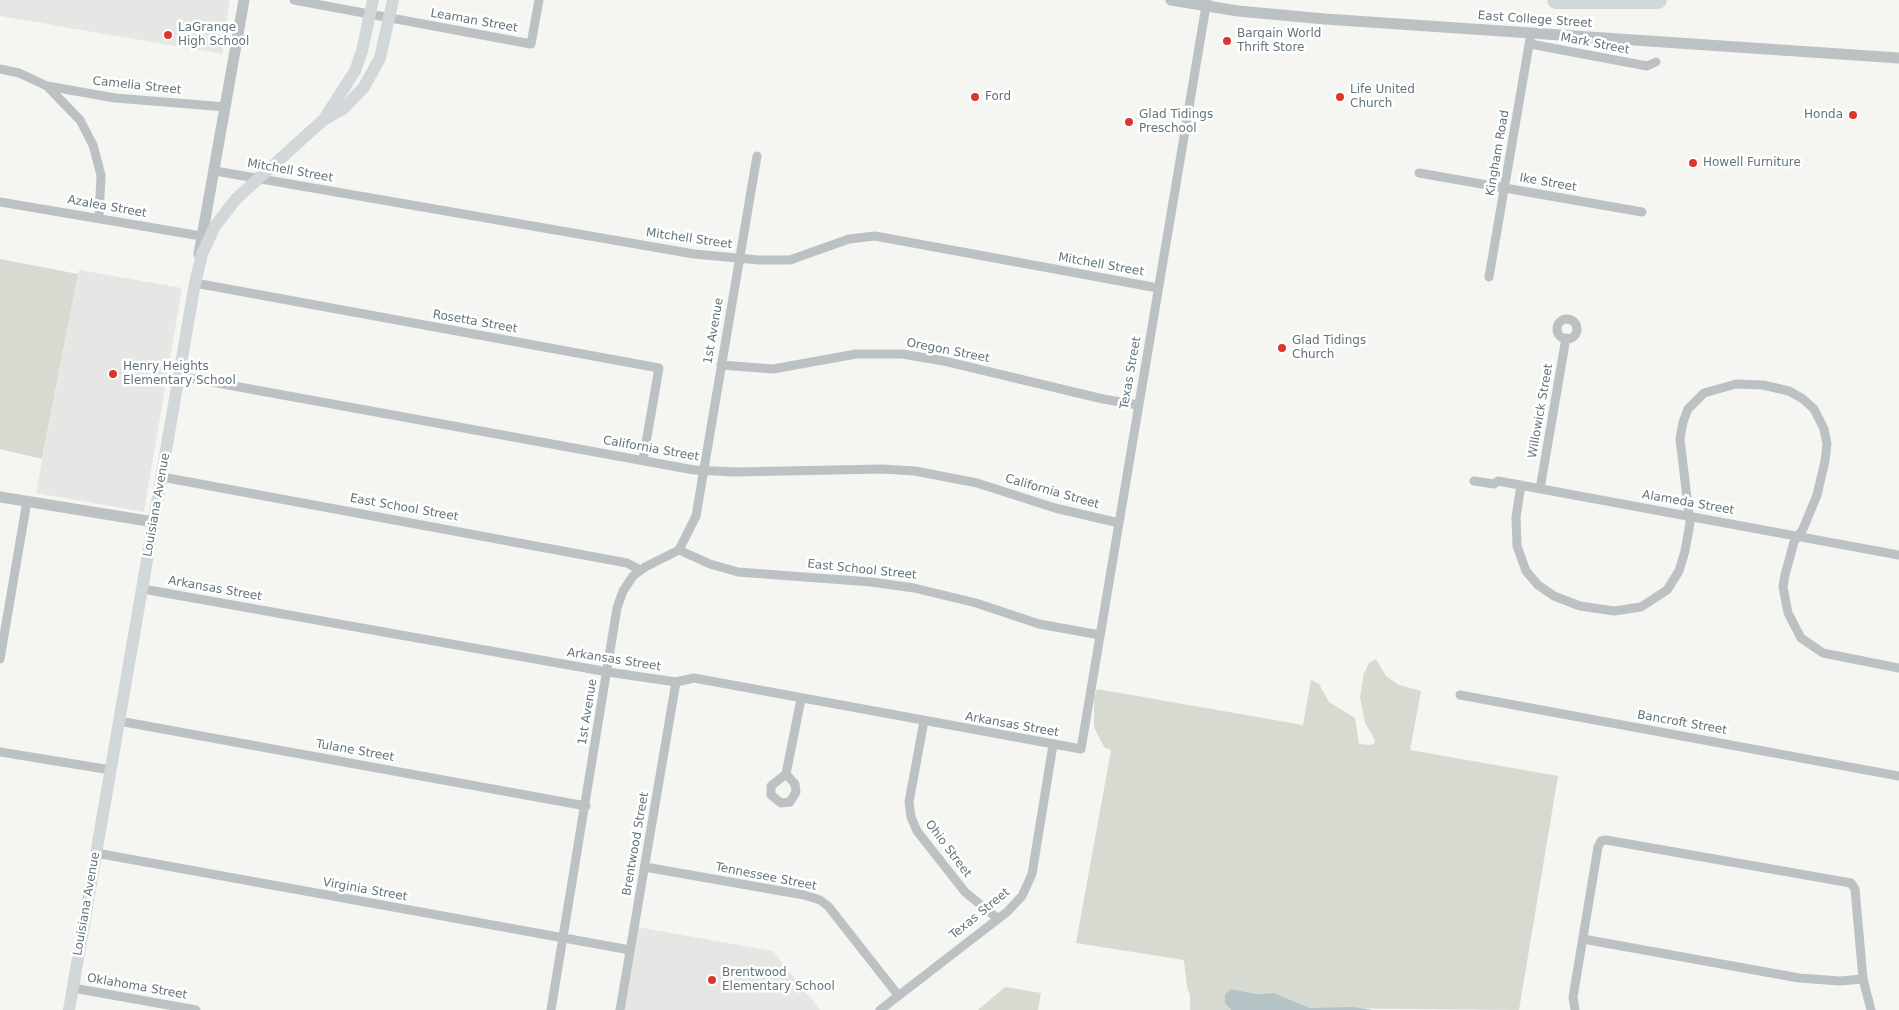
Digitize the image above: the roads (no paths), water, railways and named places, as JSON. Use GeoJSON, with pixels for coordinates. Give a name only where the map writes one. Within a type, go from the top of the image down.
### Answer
{"type":"FeatureCollection","features":[{"type":"Feature","properties":{"kind":"highway"},"geometry":{"type":"LineString","coordinates":[[1556,0],[1658,0]]}},
{"type":"Feature","properties":{"kind":"main road"},"geometry":{"type":"LineString","coordinates":[[322,121],[354,71],[362,51],[373,0]]}},
{"type":"Feature","properties":{"kind":"main road"},"geometry":{"type":"LineString","coordinates":[[322,121],[344,108],[364,87],[380,58],[393,0]]}},
{"type":"Feature","properties":{"kind":"main road","name":"Louisiana Avenue"},"geometry":{"type":"LineString","coordinates":[[69,1010],[195,283],[206,237],[225,212],[258,178],[322,121]]}},
{"type":"Feature","properties":{"kind":"street"},"geometry":{"type":"LineString","coordinates":[[206,237],[214,171],[244,0]]}},
{"type":"Feature","properties":{"kind":"street","name":"Leaman Street"},"geometry":{"type":"LineString","coordinates":[[294,0],[531,44],[539,0]]}},
{"type":"Feature","properties":{"kind":"street","name":"East College Street"},"geometry":{"type":"LineString","coordinates":[[1171,0],[1206,3],[1325,20],[1530,38],[1899,58]]}},
{"type":"Feature","properties":{"kind":"street","name":"Texas Street"},"geometry":{"type":"LineString","coordinates":[[1081,749],[1206,3]]}},
{"type":"Feature","properties":{"kind":"street","name":"Mark Street"},"geometry":{"type":"LineString","coordinates":[[1530,38],[1647,66],[1656,62]]}},
{"type":"Feature","properties":{"kind":"street","name":"Kingham Road"},"geometry":{"type":"LineString","coordinates":[[1489,277],[1530,38]]}},
{"type":"Feature","properties":{"kind":"street"},"geometry":{"type":"LineString","coordinates":[[0,69],[19,73],[47,86],[80,120],[94,145],[101,175],[99,218]]}},
{"type":"Feature","properties":{"kind":"street","name":"Camelia Street"},"geometry":{"type":"LineString","coordinates":[[47,86],[114,98],[226,107]]}},
{"type":"Feature","properties":{"kind":"street","name":"1st Avenue"},"geometry":{"type":"LineString","coordinates":[[551,1010],[619,600],[627,584],[640,570],[679,550],[695,519],[756,156]]}},
{"type":"Feature","properties":{"kind":"street","name":"Mitchell Street"},"geometry":{"type":"LineString","coordinates":[[214,171],[682,253],[739,259],[790,260],[849,238],[875,236],[1158,288]]}},
{"type":"Feature","properties":{"kind":"street","name":"Ike Street"},"geometry":{"type":"LineString","coordinates":[[1419,173],[1642,212]]}},
{"type":"Feature","properties":{"kind":"street","name":"Azalea Street"},"geometry":{"type":"LineString","coordinates":[[0,202],[206,237]]}},
{"type":"Feature","properties":{"kind":"street","name":"Rosetta Street"},"geometry":{"type":"LineString","coordinates":[[195,283],[659,368],[643,460]]}},
{"type":"Feature","properties":{"kind":"street","name":"Willowick Street"},"geometry":{"type":"LineString","coordinates":[[1540,489],[1566,338]]}},
{"type":"Feature","properties":{"kind":"street","name":"Oregon Street"},"geometry":{"type":"LineString","coordinates":[[721,365],[772,369],[856,354],[902,354],[944,361],[1103,399],[1138,405]]}},
{"type":"Feature","properties":{"kind":"street","name":"California Street"},"geometry":{"type":"LineString","coordinates":[[179,376],[703,471],[864,469],[915,471],[977,483],[1056,508],[1119,523]]}},
{"type":"Feature","properties":{"kind":"street"},"geometry":{"type":"LineString","coordinates":[[1521,485],[1516,532],[1519,555],[1526,571],[1538,585],[1565,601],[1594,609],[1622,611],[1641,607],[1667,590],[1674,581],[1683,561],[1689,532],[1689,516],[1680,439],[1688,409],[1700,396],[1720,387],[1752,383],[1790,391],[1809,404],[1818,416],[1826,436],[1825,461],[1820,486],[1786,569],[1783,587],[1788,613],[1801,638],[1816,649],[1829,655],[1899,668]]}},
{"type":"Feature","properties":{"kind":"street","name":"East School Street"},"geometry":{"type":"LineString","coordinates":[[162,477],[627,563],[640,570]]}},
{"type":"Feature","properties":{"kind":"street","name":"Alameda Street"},"geometry":{"type":"LineString","coordinates":[[1474,481],[1494,484],[1498,481],[1521,485],[1899,555]]}},
{"type":"Feature","properties":{"kind":"street"},"geometry":{"type":"LineString","coordinates":[[0,497],[154,522]]}},
{"type":"Feature","properties":{"kind":"street"},"geometry":{"type":"LineString","coordinates":[[0,660],[27,501]]}},
{"type":"Feature","properties":{"kind":"street","name":"East School Street"},"geometry":{"type":"LineString","coordinates":[[679,550],[710,564],[738,572],[871,582],[914,588],[976,604],[1039,624],[1100,635]]}},
{"type":"Feature","properties":{"kind":"street","name":"Arkansas Street"},"geometry":{"type":"LineString","coordinates":[[142,589],[608,672],[676,682],[694,678],[1081,749]]}},
{"type":"Feature","properties":{"kind":"street","name":"Brentwood Street"},"geometry":{"type":"LineString","coordinates":[[620,1010],[676,682]]}},
{"type":"Feature","properties":{"kind":"street","name":"Bancroft Street"},"geometry":{"type":"LineString","coordinates":[[1460,695],[1899,776]]}},
{"type":"Feature","properties":{"kind":"street"},"geometry":{"type":"LineString","coordinates":[[786,774],[801,699]]}},
{"type":"Feature","properties":{"kind":"street","name":"Tulane Street"},"geometry":{"type":"LineString","coordinates":[[119,721],[586,806]]}},
{"type":"Feature","properties":{"kind":"street","name":"Ohio Street"},"geometry":{"type":"LineString","coordinates":[[924,721],[908,802],[911,817],[917,831],[965,892],[997,918]]}},
{"type":"Feature","properties":{"kind":"street","name":"Texas Street"},"geometry":{"type":"LineString","coordinates":[[880,1010],[1015,904],[1028,885],[1053,745]]}},
{"type":"Feature","properties":{"kind":"street"},"geometry":{"type":"LineString","coordinates":[[0,752],[110,770]]}},
{"type":"Feature","properties":{"kind":"street"},"geometry":{"type":"LineString","coordinates":[[1575,1010],[1573,997],[1601,841],[1609,840],[1851,883],[1855,889],[1855,913],[1863,979],[1871,1010]]}},
{"type":"Feature","properties":{"kind":"street","name":"Virginia Street"},"geometry":{"type":"LineString","coordinates":[[96,853],[630,950]]}},
{"type":"Feature","properties":{"kind":"street","name":"Tennessee Street"},"geometry":{"type":"LineString","coordinates":[[645,867],[804,895],[820,900],[828,906],[898,995]]}},
{"type":"Feature","properties":{"kind":"street"},"geometry":{"type":"LineString","coordinates":[[1583,939],[1799,978],[1840,981],[1863,979]]}},
{"type":"Feature","properties":{"kind":"street","name":"Oklahoma Street"},"geometry":{"type":"LineString","coordinates":[[73,988],[196,1010]]}},
{"type":"Feature","properties":{"kind":"place","name":"LaGrange High School"},"geometry":{"type":"Point","coordinates":[168,35]}},
{"type":"Feature","properties":{"kind":"place","name":"Bargain World Thrift Store"},"geometry":{"type":"Point","coordinates":[1227,41]}},
{"type":"Feature","properties":{"kind":"place","name":"Ford"},"geometry":{"type":"Point","coordinates":[975,97]}},
{"type":"Feature","properties":{"kind":"place","name":"Life United Church"},"geometry":{"type":"Point","coordinates":[1340,97]}},
{"type":"Feature","properties":{"kind":"place","name":"Honda"},"geometry":{"type":"Point","coordinates":[1853,115]}},
{"type":"Feature","properties":{"kind":"place","name":"Glad Tidings Preschool"},"geometry":{"type":"Point","coordinates":[1129,122]}},
{"type":"Feature","properties":{"kind":"place","name":"Howell Furniture"},"geometry":{"type":"Point","coordinates":[1693,163]}},
{"type":"Feature","properties":{"kind":"place","name":"Glad Tidings Church"},"geometry":{"type":"Point","coordinates":[1282,348]}},
{"type":"Feature","properties":{"kind":"place","name":"Henry Heights Elementary School"},"geometry":{"type":"Point","coordinates":[113,374]}},
{"type":"Feature","properties":{"kind":"place","name":"Brentwood Elementary School"},"geometry":{"type":"Point","coordinates":[712,980]}}]}
